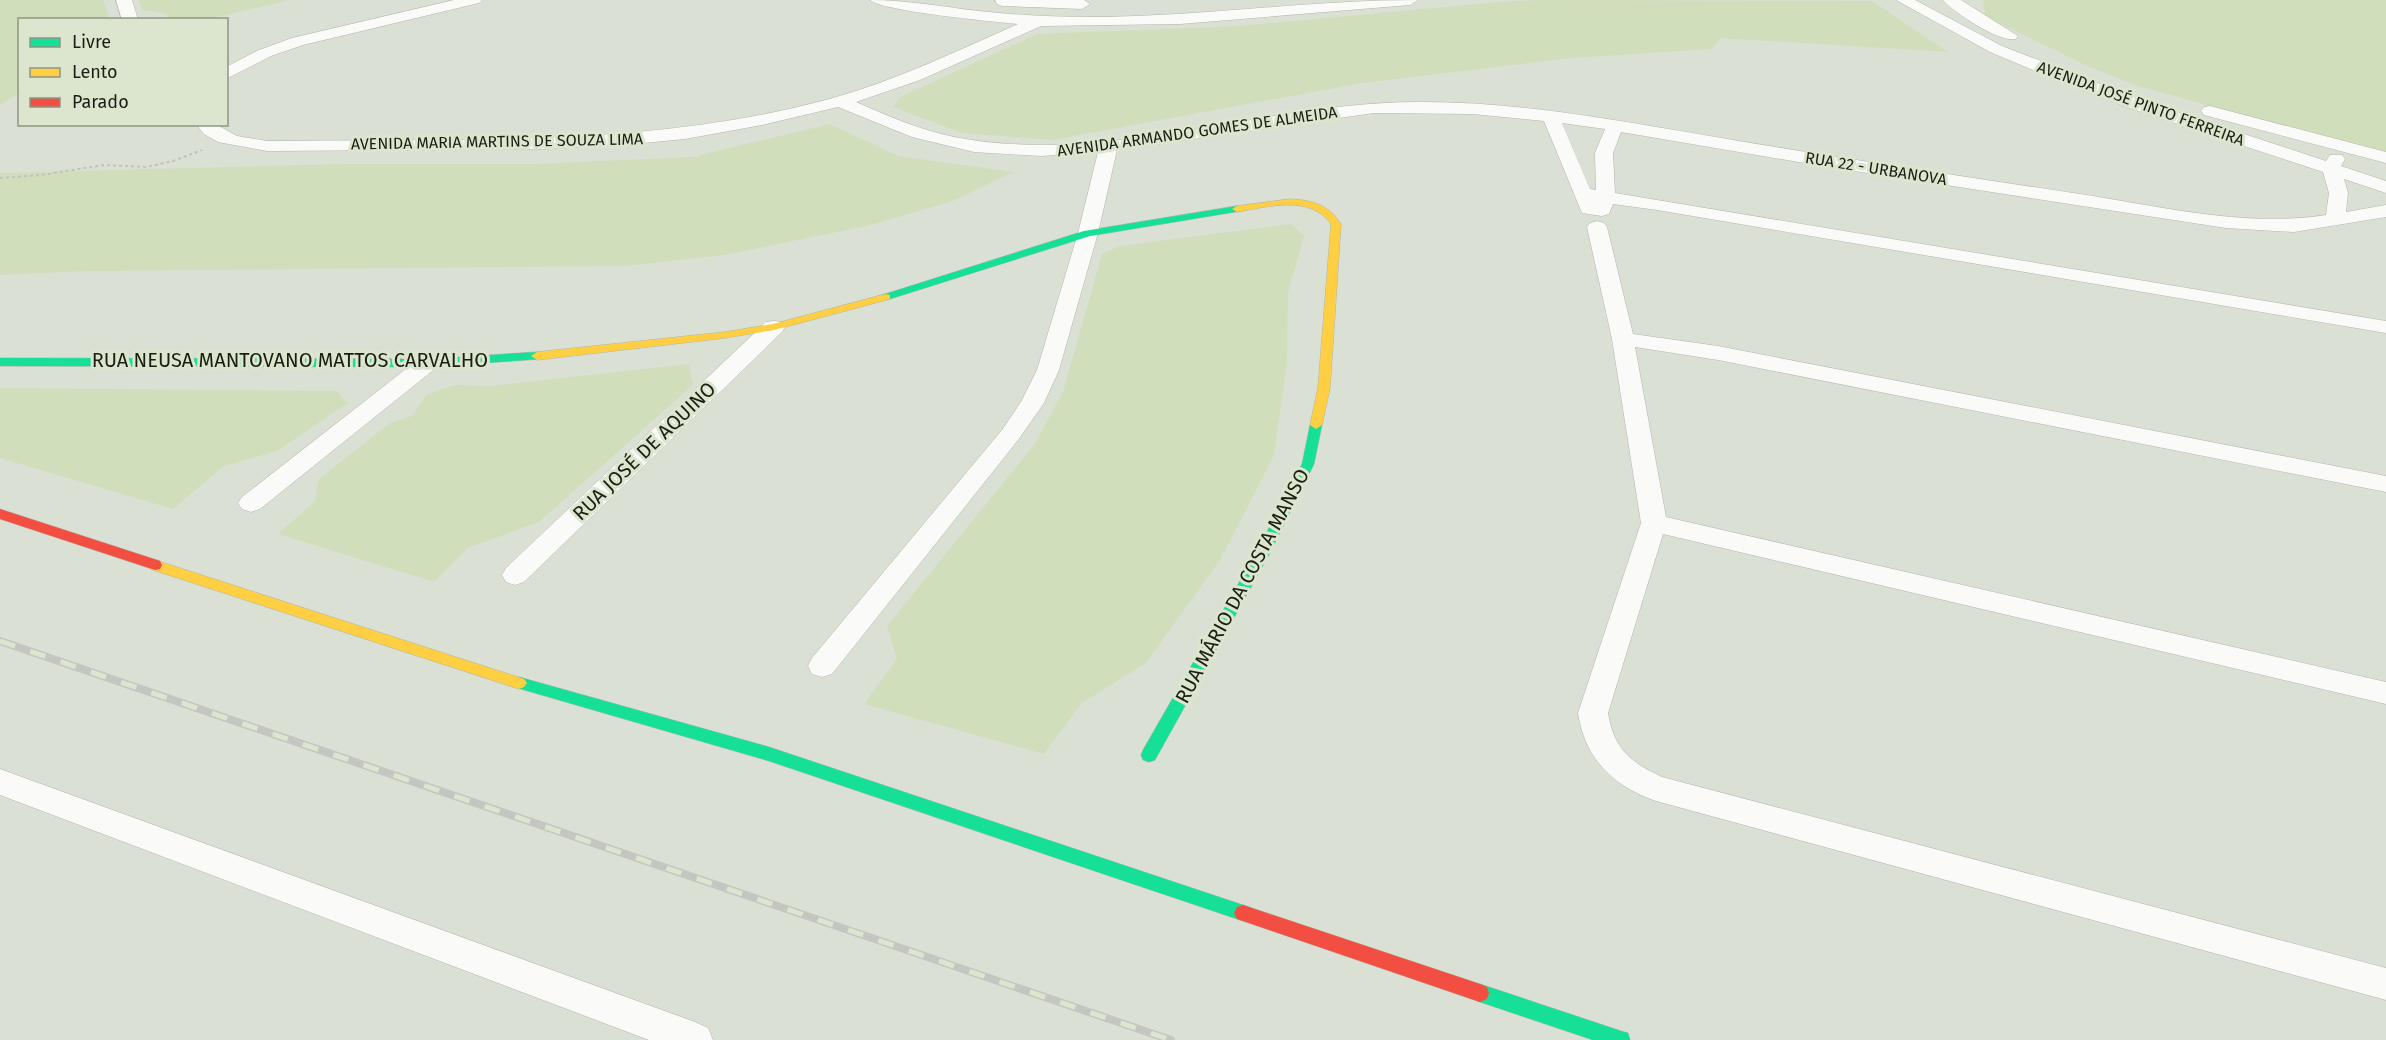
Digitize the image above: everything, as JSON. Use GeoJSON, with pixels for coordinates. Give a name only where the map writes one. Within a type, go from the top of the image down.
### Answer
{"type":"FeatureCollection","features":[{"type":"Feature","properties":{"kind":"street"},"geometry":{"type":"LineString","coordinates":[[124,0],[129,18]]}},
{"type":"Feature","properties":{"kind":"street"},"geometry":{"type":"LineString","coordinates":[[228,73],[250,60],[298,41],[474,0]]}},
{"type":"Feature","properties":{"kind":"street"},"geometry":{"type":"LineString","coordinates":[[878,0],[983,7],[1057,2],[1100,4]]}},
{"type":"Feature","properties":{"kind":"street"},"geometry":{"type":"LineString","coordinates":[[983,7],[1040,21],[1120,21],[1258,13],[1410,0]]}},
{"type":"Feature","properties":{"kind":"street","name":"AVENIDA JOSÉ PINTO FERREIRA"},"geometry":{"type":"LineString","coordinates":[[1904,0],[1990,45],[2072,80],[2138,105],[2386,187]]}},
{"type":"Feature","properties":{"kind":"street","name":"AVENIDA JOSÉ PINTO FERREIRA"},"geometry":{"type":"LineString","coordinates":[[1951,0],[1959,8],[1984,23],[2034,48],[2143,90],[2254,124],[2386,158]]}},
{"type":"Feature","properties":{"kind":"street"},"geometry":{"type":"LineString","coordinates":[[963,53],[980,33],[983,7]]}},
{"type":"Feature","properties":{"kind":"street","name":"AVENIDA MARIA MARTINS DE SOUZA LIMA"},"geometry":{"type":"LineString","coordinates":[[206,126],[217,135],[227,139],[267,146],[569,142],[634,138],[726,127],[840,102],[870,92],[1040,21]]}},
{"type":"Feature","properties":{"kind":"street","name":"AVENIDA ARMANDO GOMES DE ALMEIDA"},"geometry":{"type":"LineString","coordinates":[[840,102],[909,130],[978,148],[1036,151],[1109,146],[1343,111],[1419,106]]}},
{"type":"Feature","properties":{"kind":"street","name":"RUA 22 - URBANOVA"},"geometry":{"type":"LineString","coordinates":[[1419,106],[1473,107],[1551,115],[1776,153],[2226,222],[2294,226],[2386,211]]}},
{"type":"Feature","properties":{"kind":"street"},"geometry":{"type":"LineString","coordinates":[[1551,115],[1597,227],[1623,339],[1654,523],[1593,713],[1595,732],[1602,748],[1614,763],[1631,777],[1656,788],[2386,984]]}},
{"type":"Feature","properties":{"kind":"street"},"geometry":{"type":"LineString","coordinates":[[1597,227],[1606,196],[1604,153],[1615,126]]}},
{"type":"Feature","properties":{"kind":"street"},"geometry":{"type":"LineString","coordinates":[[822,666],[1010,435],[1032,403],[1048,370],[1088,233],[1109,146]]}},
{"type":"Feature","properties":{"kind":"street"},"geometry":{"type":"LineString","coordinates":[[2334,220],[2340,195],[2339,187],[2330,168],[2347,148]]}},
{"type":"Feature","properties":{"kind":"street"},"geometry":{"type":"LineString","coordinates":[[1582,194],[1606,196],[2386,327]]}},
{"type":"Feature","properties":{"kind":"street","name":"RUA NEUSA MANTOVANO MATTOS CARVALHO"},"geometry":{"type":"LineString","coordinates":[[0,363],[428,363],[591,351],[774,327],[909,291],[1088,233],[1270,204],[1292,202],[1317,207]]}},
{"type":"Feature","properties":{"kind":"street","name":"RUA MÁRIO DA COSTA MANSO"},"geometry":{"type":"LineString","coordinates":[[1149,755],[1263,553],[1308,464],[1324,387],[1336,224],[1334,216],[1328,210],[1317,207]]}},
{"type":"Feature","properties":{"kind":"street","name":"RUA JOSÉ DE AQUINO"},"geometry":{"type":"LineString","coordinates":[[515,575],[774,327]]}},
{"type":"Feature","properties":{"kind":"street"},"geometry":{"type":"LineString","coordinates":[[1623,339],[1718,353],[2386,484]]}},
{"type":"Feature","properties":{"kind":"street"},"geometry":{"type":"LineString","coordinates":[[251,503],[428,363]]}},
{"type":"Feature","properties":{"kind":"street"},"geometry":{"type":"LineString","coordinates":[[0,514],[493,676],[769,754],[1621,1040]]}},
{"type":"Feature","properties":{"kind":"street"},"geometry":{"type":"LineString","coordinates":[[1654,523],[2386,693]]}},
{"type":"Feature","properties":{"kind":"street"},"geometry":{"type":"LineString","coordinates":[[0,782],[695,1040]]}},
{"type":"Feature","properties":{"kind":"path"},"geometry":{"type":"LineString","coordinates":[[0,178],[41,175],[104,165],[147,166],[173,161],[227,139]]}},
{"type":"Feature","properties":{"kind":"green space"},"geometry":{"type":"Polygon","coordinates":[[[0,0],[103,0],[108,18],[18,18],[18,94],[0,105],[0,0]]]}},
{"type":"Feature","properties":{"kind":"green space"},"geometry":{"type":"Polygon","coordinates":[[[139,0],[291,0],[212,18],[167,18],[166,14],[142,10],[139,0]]]}},
{"type":"Feature","properties":{"kind":"green space"},"geometry":{"type":"Polygon","coordinates":[[[1540,0],[1872,1],[1948,52],[1721,38],[1711,49],[1571,58],[1362,83],[1052,140],[962,133],[893,107],[900,97],[1037,34],[1240,26],[1540,0]]]}},
{"type":"Feature","properties":{"kind":"green space"},"geometry":{"type":"Polygon","coordinates":[[[1983,0],[2386,0],[2386,155],[2138,86],[2087,66],[1985,16],[1983,0]]]}},
{"type":"Feature","properties":{"kind":"green space"},"geometry":{"type":"Polygon","coordinates":[[[830,124],[898,156],[1013,172],[953,201],[871,225],[724,255],[625,266],[86,271],[0,275],[0,173],[344,164],[535,164],[692,157],[830,124]]]}},
{"type":"Feature","properties":{"kind":"green space"},"geometry":{"type":"Polygon","coordinates":[[[1291,224],[1304,236],[1288,293],[1287,364],[1274,455],[1220,560],[1146,663],[1082,703],[1044,754],[864,704],[897,659],[887,626],[1034,445],[1063,392],[1102,254],[1120,246],[1291,224]]]}},
{"type":"Feature","properties":{"kind":"green space"},"geometry":{"type":"Polygon","coordinates":[[[689,364],[693,385],[539,522],[468,548],[434,582],[278,534],[315,501],[319,479],[390,423],[412,416],[426,395],[454,385],[490,386],[689,364]]]}},
{"type":"Feature","properties":{"kind":"green space"},"geometry":{"type":"Polygon","coordinates":[[[0,388],[337,391],[348,403],[277,451],[224,466],[173,509],[0,458],[0,388]]]}},
{"type":"Feature","properties":{"kind":"railway"},"geometry":{"type":"LineString","coordinates":[[0,641],[1171,1040]]}},
{"type":"Feature","properties":{"kind":"traffic: fast"},"geometry":{"type":"LineString","coordinates":[[886,297],[1088,233],[1237,209]]}},
{"type":"Feature","properties":{"kind":"traffic: fast"},"geometry":{"type":"LineString","coordinates":[[0,362],[428,363],[537,356]]}},
{"type":"Feature","properties":{"kind":"traffic: fast"},"geometry":{"type":"LineString","coordinates":[[1149,755],[1263,553],[1308,464],[1316,425]]}},
{"type":"Feature","properties":{"kind":"traffic: fast"},"geometry":{"type":"LineString","coordinates":[[519,683],[769,754],[1243,913]]}},
{"type":"Feature","properties":{"kind":"traffic: fast"},"geometry":{"type":"LineString","coordinates":[[1480,993],[1621,1040]]}},
{"type":"Feature","properties":{"kind":"traffic: slow"},"geometry":{"type":"LineString","coordinates":[[1237,209],[1277,203],[1305,203],[1329,213],[1336,224],[1324,388],[1316,425]]}},
{"type":"Feature","properties":{"kind":"traffic: slow"},"geometry":{"type":"LineString","coordinates":[[537,356],[725,335],[774,327],[886,297]]}},
{"type":"Feature","properties":{"kind":"traffic: slow"},"geometry":{"type":"LineString","coordinates":[[155,565],[519,683]]}},
{"type":"Feature","properties":{"kind":"traffic: jam"},"geometry":{"type":"LineString","coordinates":[[0,514],[155,565]]}},
{"type":"Feature","properties":{"kind":"traffic: jam"},"geometry":{"type":"LineString","coordinates":[[1243,913],[1480,993]]}}]}
